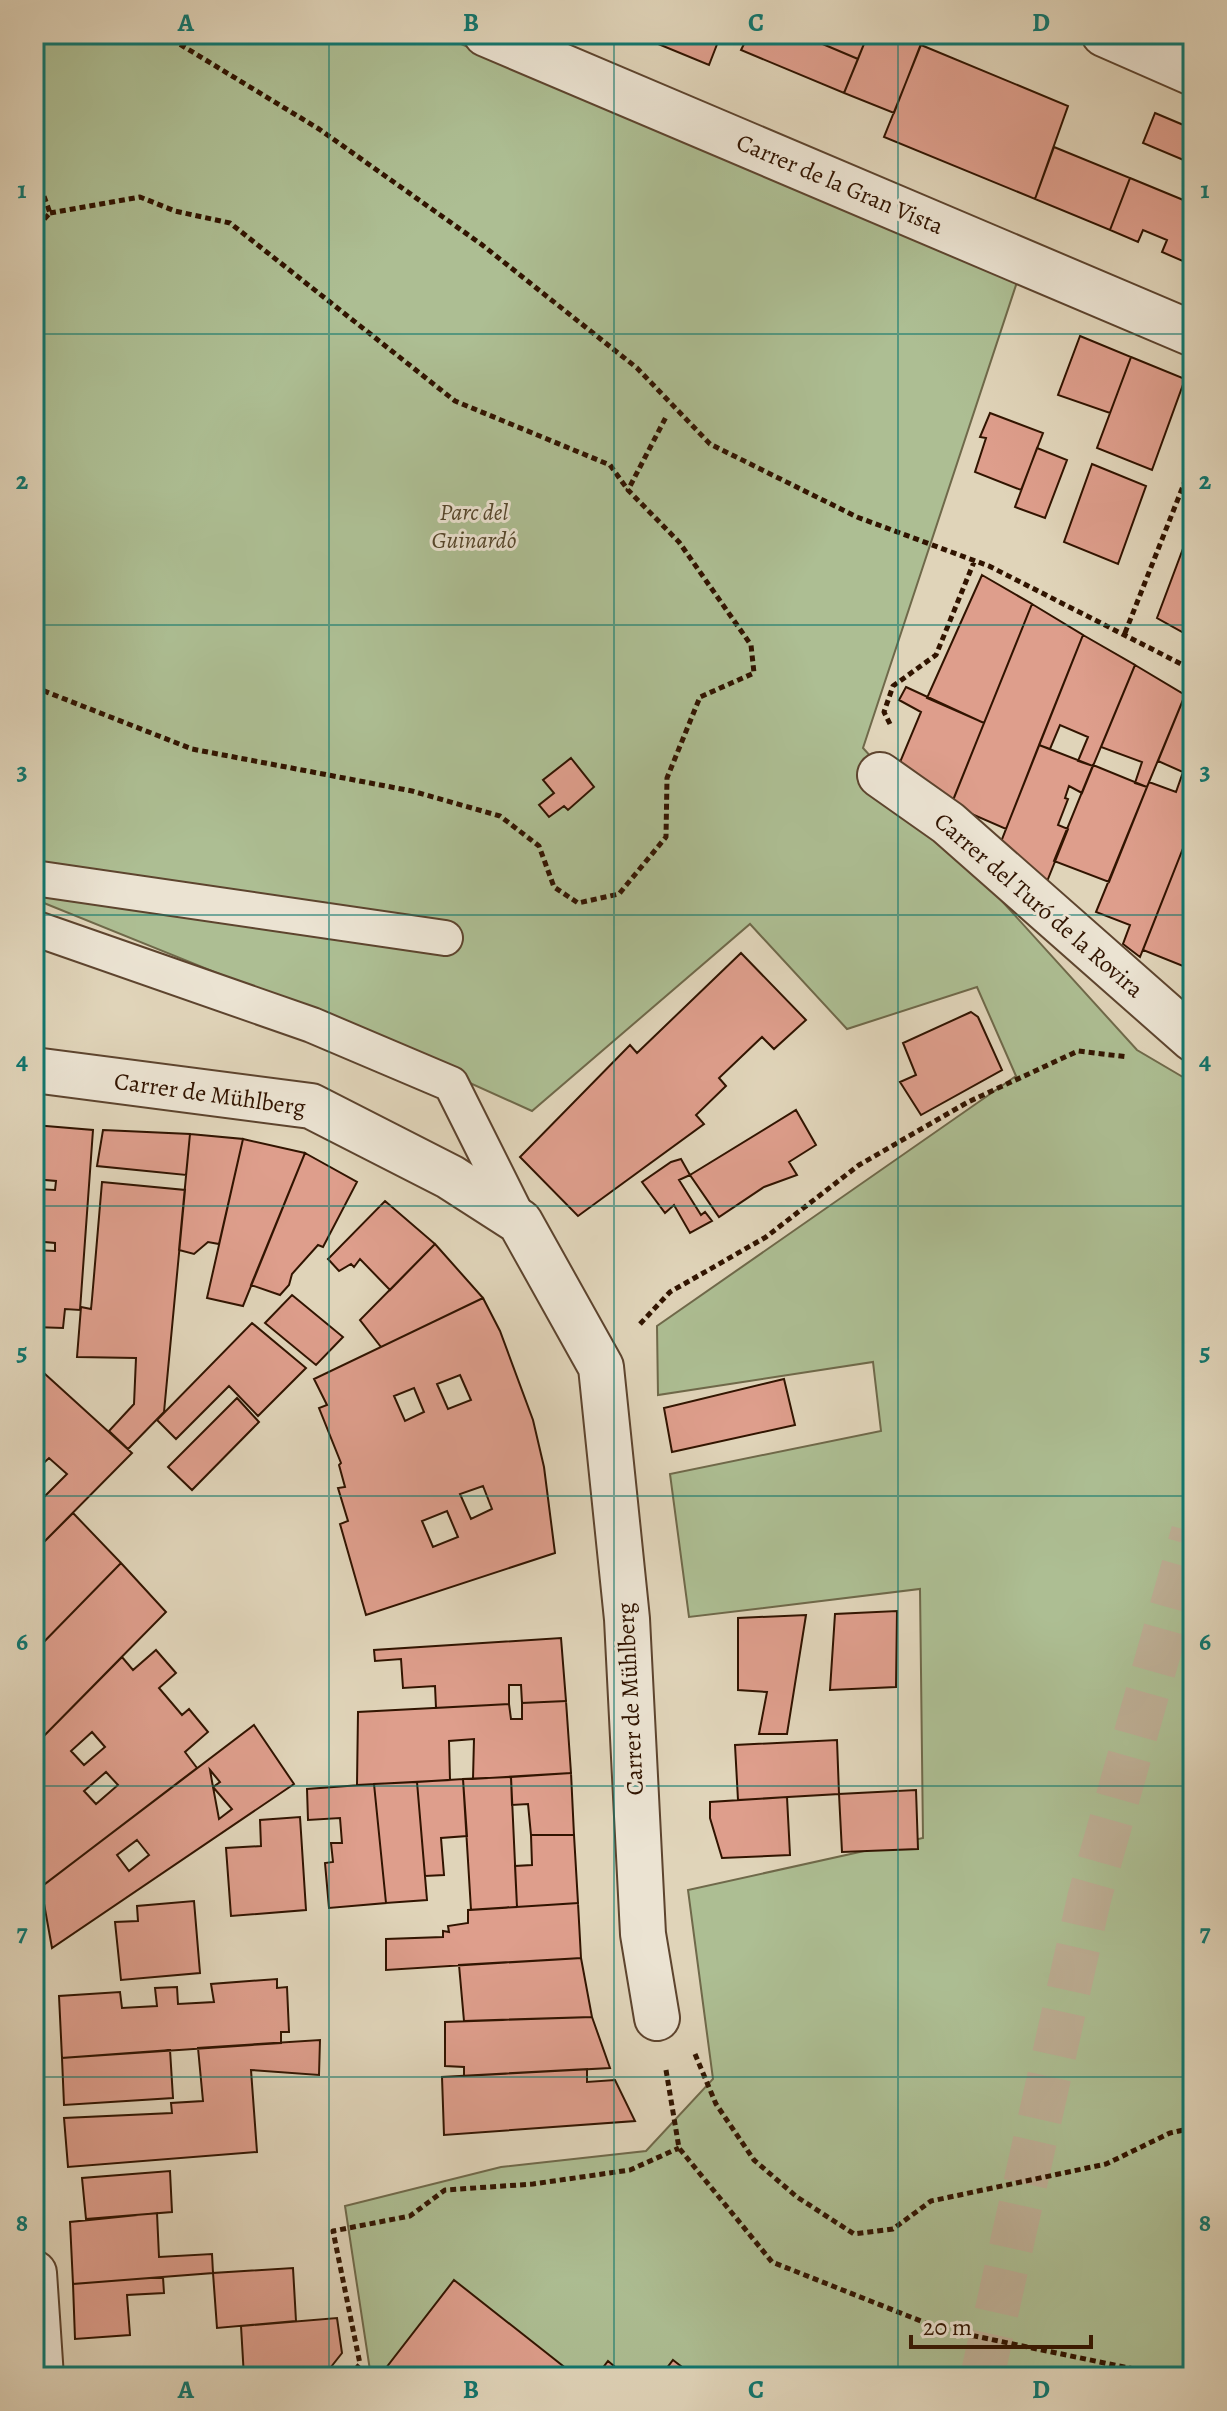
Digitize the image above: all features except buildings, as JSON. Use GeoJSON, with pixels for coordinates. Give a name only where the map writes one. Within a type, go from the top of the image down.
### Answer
{"type":"FeatureCollection","features":[{"type":"Feature","properties":{"kind":"street","name":"Carrer de la Gran Vista"},"geometry":{"type":"LineString","coordinates":[[486,34],[1193,334]]}},
{"type":"Feature","properties":{"kind":"street"},"geometry":{"type":"LineString","coordinates":[[1104,34],[1193,73]]}},
{"type":"Feature","properties":{"kind":"street","name":"Carrer del Turó de la Rovira"},"geometry":{"type":"LineString","coordinates":[[889,757],[948,823],[1193,1039]]}},
{"type":"Feature","properties":{"kind":"street","name":"Carrer de Mühlberg"},"geometry":{"type":"LineString","coordinates":[[34,1070],[311,1106],[450,1177],[520,1222],[601,1367],[627,1619],[643,1934],[657,2018]]}},
{"type":"Feature","properties":{"kind":"street"},"geometry":{"type":"LineString","coordinates":[[34,2273],[41,2377]]}},
{"type":"Feature","properties":{"kind":"lane"},"geometry":{"type":"LineString","coordinates":[[34,878],[445,938]]}},
{"type":"Feature","properties":{"kind":"lane"},"geometry":{"type":"LineString","coordinates":[[34,928],[312,1025],[451,1084],[520,1222]]}},
{"type":"Feature","properties":{"kind":"path"},"geometry":{"type":"LineString","coordinates":[[34,49],[48,34]]}},
{"type":"Feature","properties":{"kind":"path"},"geometry":{"type":"LineString","coordinates":[[163,34],[319,129],[481,244],[637,368],[710,444],[857,517],[989,566],[1193,670]]}},
{"type":"Feature","properties":{"kind":"path"},"geometry":{"type":"LineString","coordinates":[[34,168],[50,213]]}},
{"type":"Feature","properties":{"kind":"path"},"geometry":{"type":"LineString","coordinates":[[34,230],[50,213],[140,197],[175,211],[230,223],[455,401],[610,465],[628,490],[679,542],[751,645],[754,673],[700,697],[667,778],[666,837],[619,894],[578,903],[554,887],[539,846],[500,816],[412,791],[192,749],[34,687]]}},
{"type":"Feature","properties":{"kind":"path"},"geometry":{"type":"LineString","coordinates":[[628,490],[666,417]]}},
{"type":"Feature","properties":{"kind":"path"},"geometry":{"type":"LineString","coordinates":[[1125,633],[1193,461]]}},
{"type":"Feature","properties":{"kind":"path"},"geometry":{"type":"LineString","coordinates":[[889,757],[884,712],[893,686],[936,655],[974,562]]}},
{"type":"Feature","properties":{"kind":"path"},"geometry":{"type":"LineString","coordinates":[[601,1367],[670,1292],[766,1237],[859,1165],[954,1109],[1078,1051],[1136,1058]]}},
{"type":"Feature","properties":{"kind":"path"},"geometry":{"type":"LineString","coordinates":[[657,2018],[694,2051],[716,2104],[754,2160],[797,2197],[854,2234],[893,2229],[931,2201],[1106,2164],[1170,2133],[1193,2128]]}},
{"type":"Feature","properties":{"kind":"path"},"geometry":{"type":"LineString","coordinates":[[657,2018],[679,2148],[772,2262],[941,2329],[1172,2377]]}},
{"type":"Feature","properties":{"kind":"path"},"geometry":{"type":"LineString","coordinates":[[349,2377],[360,2364],[333,2231],[410,2216],[445,2190],[533,2184],[630,2170],[679,2148]]}},
{"type":"Feature","properties":{"kind":"green space","name":"Parc del Guinardó"},"geometry":{"type":"Polygon","coordinates":[[[34,34],[437,34],[1019,276],[863,748],[1137,1050],[1193,1083],[1193,2377],[371,2377],[345,2206],[501,2167],[646,2151],[713,2079],[688,1890],[923,1838],[920,1589],[689,1617],[670,1474],[881,1431],[873,1362],[658,1395],[657,1326],[1016,1076],[977,987],[847,1029],[750,924],[532,1111],[306,1009],[34,899],[34,34]]]}},
{"type":"Feature","properties":{"kind":"tunnel"},"geometry":{"type":"LineString","coordinates":[[982,2377],[1089,1899],[1193,1532]]}}]}
